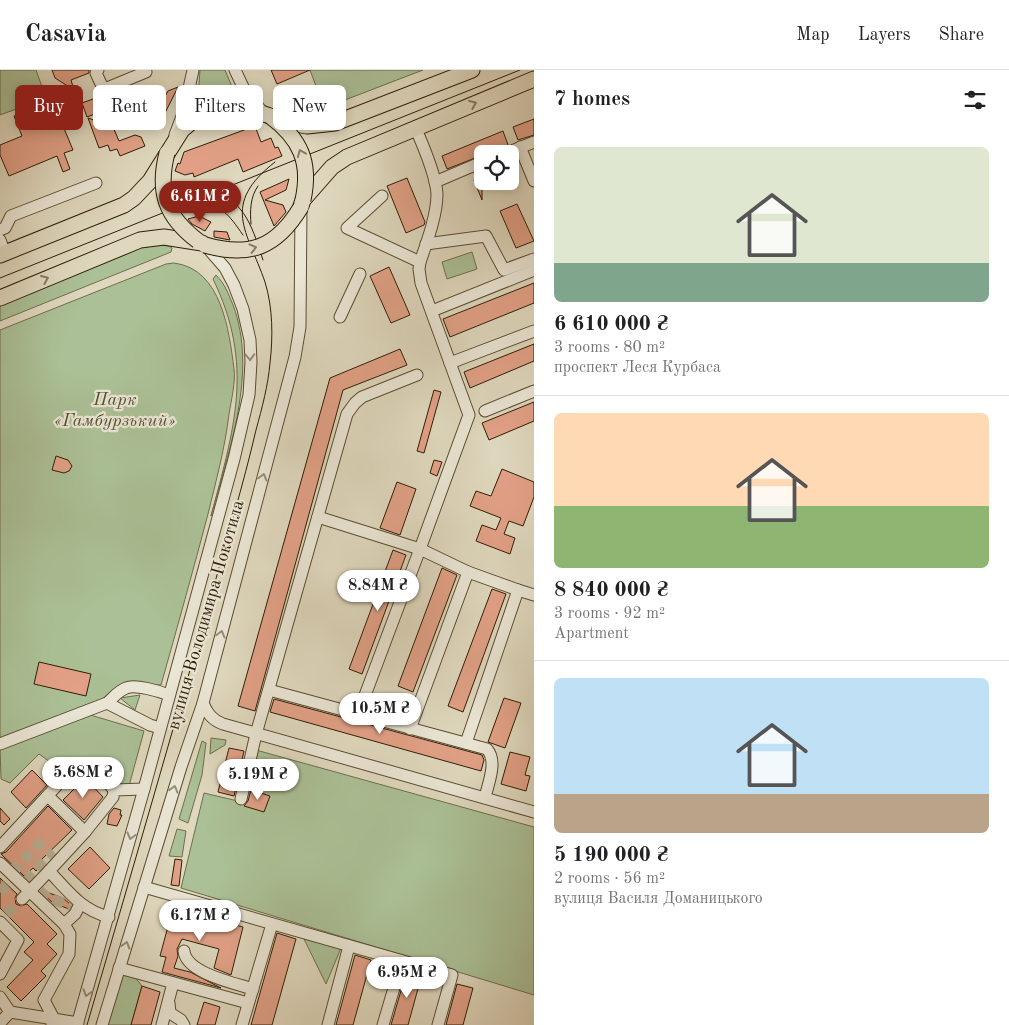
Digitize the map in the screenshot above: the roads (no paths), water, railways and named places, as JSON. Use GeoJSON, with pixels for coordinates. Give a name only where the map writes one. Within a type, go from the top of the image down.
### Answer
{"type":"FeatureCollection","features":[{"type":"Feature","properties":{"kind":"main road"},"geometry":{"type":"LineString","coordinates":[[2,249],[114,210],[134,198],[142,190],[182,130],[188,124],[212,111],[229,107],[247,108],[290,123],[307,126],[335,123],[472,70]]}},
{"type":"Feature","properties":{"kind":"main road"},"geometry":{"type":"LineString","coordinates":[[0,298],[140,240],[164,237],[202,243],[233,251],[242,251],[261,246],[278,237],[291,224],[302,204],[332,167],[348,157],[534,79]]}},
{"type":"Feature","properties":{"kind":"main road"},"geometry":{"type":"LineString","coordinates":[[267,115],[288,132],[302,152],[306,176],[302,204]]}},
{"type":"Feature","properties":{"kind":"main road"},"geometry":{"type":"LineString","coordinates":[[169,149],[163,169],[166,203],[184,231],[202,243]]}},
{"type":"Feature","properties":{"kind":"street"},"geometry":{"type":"LineString","coordinates":[[98,70],[96,73],[102,86],[107,88],[146,71]]}},
{"type":"Feature","properties":{"kind":"street"},"geometry":{"type":"LineString","coordinates":[[169,149],[184,111],[193,72]]}},
{"type":"Feature","properties":{"kind":"street"},"geometry":{"type":"LineString","coordinates":[[236,73],[244,89],[267,115]]}},
{"type":"Feature","properties":{"kind":"street"},"geometry":{"type":"LineString","coordinates":[[358,714],[469,416],[421,283],[420,262],[436,204],[437,193],[435,182],[415,128]]}},
{"type":"Feature","properties":{"kind":"street"},"geometry":{"type":"LineString","coordinates":[[534,142],[520,148],[534,181]]}},
{"type":"Feature","properties":{"kind":"street"},"geometry":{"type":"LineString","coordinates":[[435,182],[474,165]]}},
{"type":"Feature","properties":{"kind":"street"},"geometry":{"type":"LineString","coordinates":[[0,230],[5,228],[11,216],[96,183]]}},
{"type":"Feature","properties":{"kind":"street"},"geometry":{"type":"LineString","coordinates":[[382,196],[347,228],[420,262]]}},
{"type":"Feature","properties":{"kind":"street","name":"вулиця Володимира Покотила"},"geometry":{"type":"LineString","coordinates":[[102,1025],[203,703],[295,357],[300,327],[302,204]]}},
{"type":"Feature","properties":{"kind":"street"},"geometry":{"type":"LineString","coordinates":[[426,244],[486,236],[504,270],[534,259]]}},
{"type":"Feature","properties":{"kind":"street","name":"вулиця Володимира Покотила"},"geometry":{"type":"LineString","coordinates":[[78,1024],[144,790],[249,395],[251,355],[247,322],[243,309],[225,268],[202,243]]}},
{"type":"Feature","properties":{"kind":"street"},"geometry":{"type":"LineString","coordinates":[[432,311],[534,270]]}},
{"type":"Feature","properties":{"kind":"street"},"geometry":{"type":"LineString","coordinates":[[340,316],[360,274]]}},
{"type":"Feature","properties":{"kind":"street"},"geometry":{"type":"LineString","coordinates":[[450,363],[534,331]]}},
{"type":"Feature","properties":{"kind":"street"},"geometry":{"type":"LineString","coordinates":[[241,799],[256,734],[347,414],[362,397],[417,375]]}},
{"type":"Feature","properties":{"kind":"street"},"geometry":{"type":"LineString","coordinates":[[485,411],[534,391]]}},
{"type":"Feature","properties":{"kind":"street"},"geometry":{"type":"LineString","coordinates":[[318,517],[420,549],[468,572],[534,595]]}},
{"type":"Feature","properties":{"kind":"street"},"geometry":{"type":"LineString","coordinates":[[410,729],[468,572]]}},
{"type":"Feature","properties":{"kind":"street"},"geometry":{"type":"LineString","coordinates":[[466,743],[518,590]]}},
{"type":"Feature","properties":{"kind":"street"},"geometry":{"type":"LineString","coordinates":[[0,744],[107,704],[117,693],[127,687],[158,691],[169,695]]}},
{"type":"Feature","properties":{"kind":"street"},"geometry":{"type":"LineString","coordinates":[[269,690],[486,749],[491,754],[491,771],[484,798]]}},
{"type":"Feature","properties":{"kind":"street"},"geometry":{"type":"LineString","coordinates":[[203,703],[209,715],[223,724],[534,812]]}},
{"type":"Feature","properties":{"kind":"street"},"geometry":{"type":"LineString","coordinates":[[107,704],[160,728]]}},
{"type":"Feature","properties":{"kind":"street"},"geometry":{"type":"LineString","coordinates":[[192,734],[210,724],[223,724]]}},
{"type":"Feature","properties":{"kind":"street"},"geometry":{"type":"LineString","coordinates":[[0,846],[73,768],[86,764],[96,767],[114,790],[113,797],[85,832],[25,895]]}},
{"type":"Feature","properties":{"kind":"street"},"geometry":{"type":"LineString","coordinates":[[114,790],[144,790]]}},
{"type":"Feature","properties":{"kind":"street"},"geometry":{"type":"LineString","coordinates":[[48,796],[85,832]]}},
{"type":"Feature","properties":{"kind":"street"},"geometry":{"type":"LineString","coordinates":[[0,864],[11,881],[25,895],[64,924],[70,934],[69,954],[44,1000],[25,1014]]}},
{"type":"Feature","properties":{"kind":"street"},"geometry":{"type":"LineString","coordinates":[[49,871],[77,906],[109,917]]}},
{"type":"Feature","properties":{"kind":"street"},"geometry":{"type":"LineString","coordinates":[[144,887],[452,975],[438,1025]]}},
{"type":"Feature","properties":{"kind":"street"},"geometry":{"type":"LineString","coordinates":[[64,924],[75,914],[77,906]]}},
{"type":"Feature","properties":{"kind":"street"},"geometry":{"type":"LineString","coordinates":[[0,974],[18,940],[2,919]]}},
{"type":"Feature","properties":{"kind":"street"},"geometry":{"type":"LineString","coordinates":[[242,1025],[272,924]]}},
{"type":"Feature","properties":{"kind":"street"},"geometry":{"type":"LineString","coordinates":[[328,1025],[349,946]]}},
{"type":"Feature","properties":{"kind":"street"},"geometry":{"type":"LineString","coordinates":[[184,951],[186,959],[195,968],[252,989]]}},
{"type":"Feature","properties":{"kind":"street"},"geometry":{"type":"LineString","coordinates":[[384,1025],[402,961]]}},
{"type":"Feature","properties":{"kind":"street"},"geometry":{"type":"LineString","coordinates":[[120,968],[248,1003]]}},
{"type":"Feature","properties":{"kind":"street"},"geometry":{"type":"LineString","coordinates":[[162,1024],[173,984]]}},
{"type":"Feature","properties":{"kind":"street"},"geometry":{"type":"LineString","coordinates":[[0,997],[10,1012],[53,1022],[78,1024]]}},
{"type":"Feature","properties":{"kind":"street"},"geometry":{"type":"LineString","coordinates":[[169,999],[169,1010],[184,1025]]}},
{"type":"Feature","properties":{"kind":"street"},"geometry":{"type":"LineString","coordinates":[[44,1000],[53,1022]]}},
{"type":"Feature","properties":{"kind":"street"},"geometry":{"type":"LineString","coordinates":[[0,1023],[10,1012]]}},
{"type":"Feature","properties":{"kind":"street"},"geometry":{"type":"LineString","coordinates":[[162,1024],[167,1018],[174,1016]]}},
{"type":"Feature","properties":{"kind":"tunnel"},"geometry":{"type":"LineString","coordinates":[[43,841],[16,867],[27,878],[54,852]]}},
{"type":"Feature","properties":{"kind":"tunnel"},"geometry":{"type":"LineString","coordinates":[[28,879],[47,898],[73,906]]}},
{"type":"Feature","properties":{"kind":"tunnel"},"geometry":{"type":"LineString","coordinates":[[0,892],[7,885]]}},
{"type":"Feature","properties":{"kind":"tunnel"},"geometry":{"type":"LineString","coordinates":[[6,914],[22,899]]}},
{"type":"Feature","properties":{"kind":"tram line"},"geometry":{"type":"LineString","coordinates":[[0,278],[520,70]]}},
{"type":"Feature","properties":{"kind":"tram line"},"geometry":{"type":"LineString","coordinates":[[87,1025],[211,597],[246,472],[264,397],[271,353],[271,312],[265,282],[246,233],[243,205],[248,192],[258,177],[275,162]]}},
{"type":"Feature","properties":{"kind":"tram line"},"geometry":{"type":"LineString","coordinates":[[251,224],[252,199],[258,186]]}},
{"type":"Feature","properties":{"kind":"tram line"},"geometry":{"type":"LineString","coordinates":[[189,197],[212,194],[233,202],[240,209],[252,228],[263,260]]}},
{"type":"Feature","properties":{"kind":"tram line"},"geometry":{"type":"LineString","coordinates":[[195,201],[212,204],[224,211],[243,235]]}},
{"type":"Feature","properties":{"kind":"park label","name":"Парк «Гамбурзький»"},"geometry":{"type":"Point","coordinates":[115,410]}}]}
